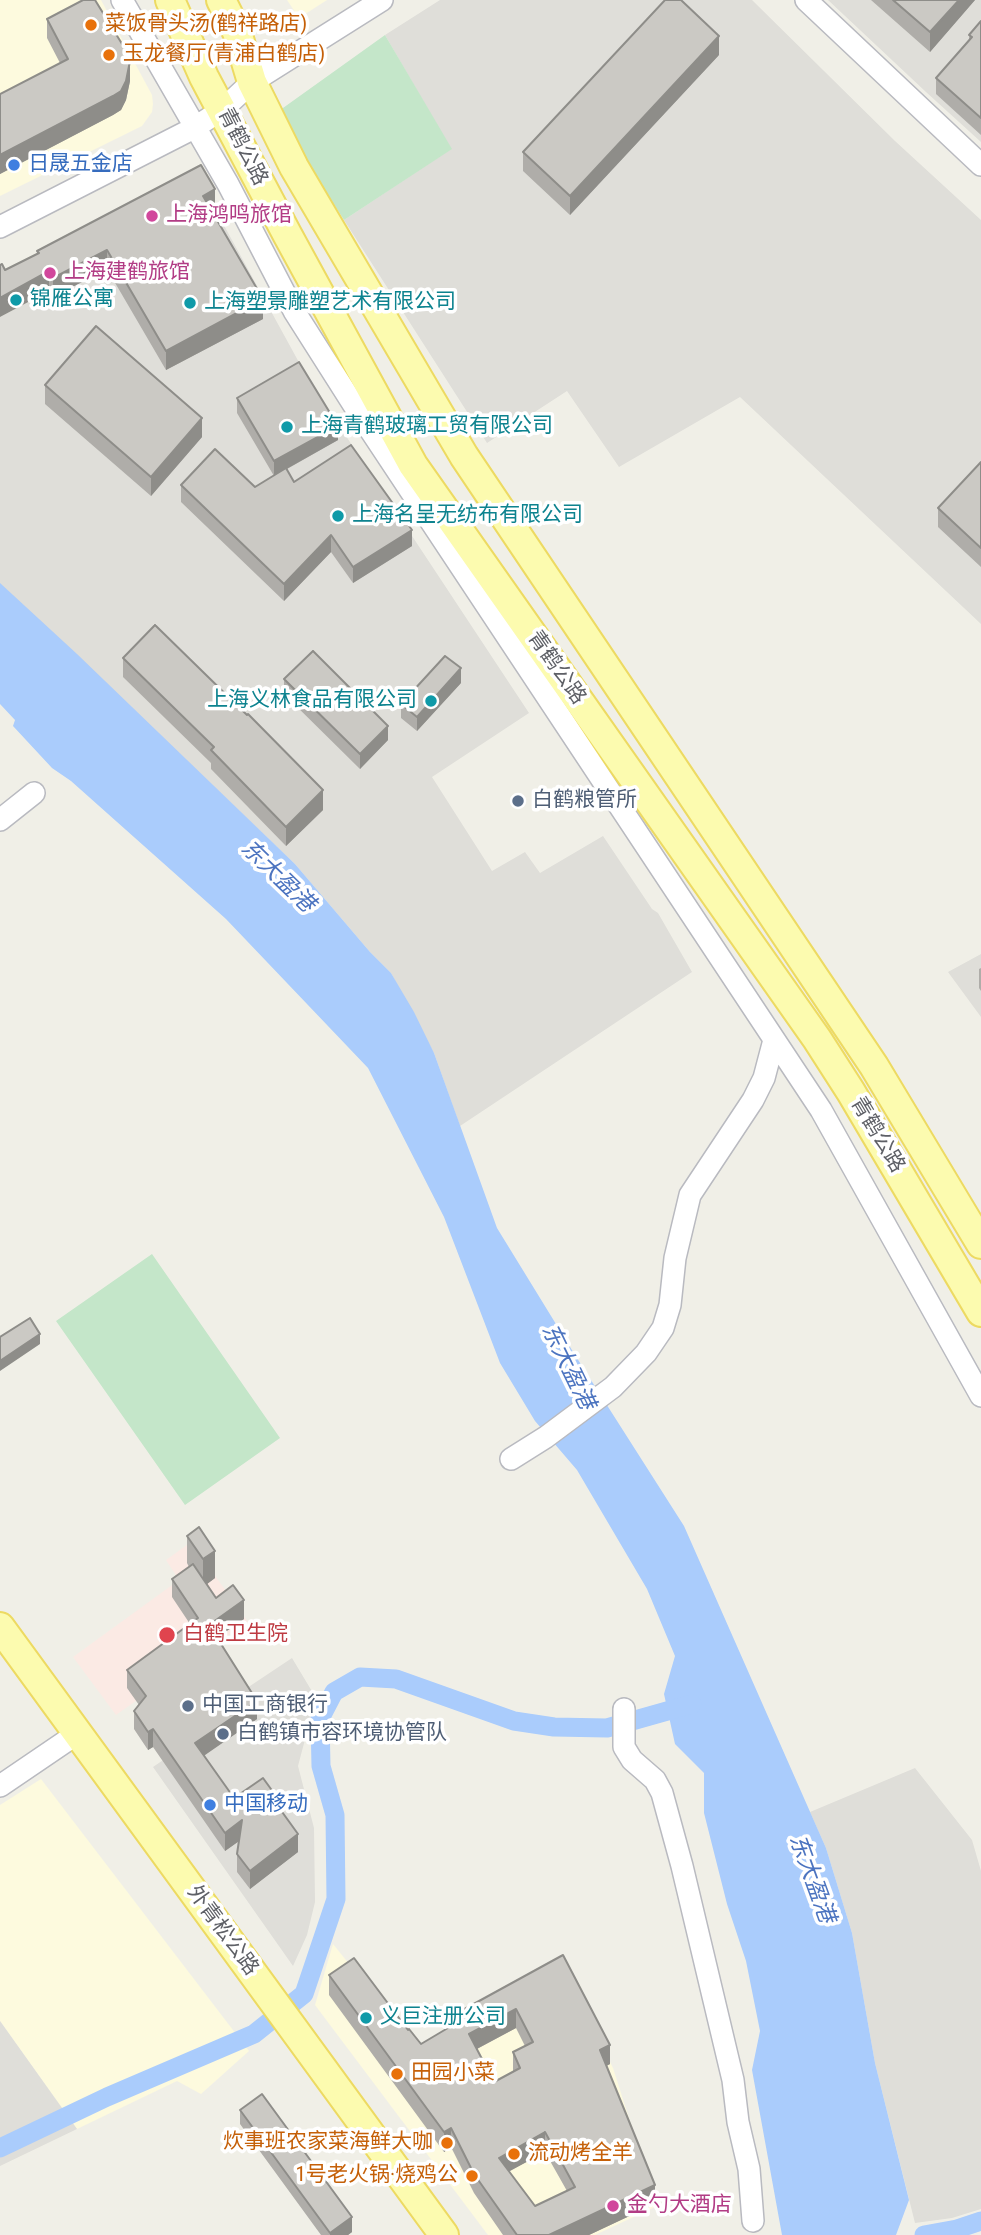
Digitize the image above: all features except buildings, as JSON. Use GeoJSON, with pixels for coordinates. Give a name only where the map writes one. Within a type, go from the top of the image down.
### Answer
{"type":"FeatureCollection","features":[{"type":"Feature","properties":{"kind":"main road","name":"青鹤公路"},"geometry":{"type":"LineString","coordinates":[[170,0],[204,77],[413,465],[817,1039],[981,1312]]}},
{"type":"Feature","properties":{"kind":"main road","name":"青鹤公路"},"geometry":{"type":"LineString","coordinates":[[221,0],[237,32],[252,82],[294,167],[464,456],[874,1066],[981,1244]]}},
{"type":"Feature","properties":{"kind":"main road","name":"外青松公路"},"geometry":{"type":"LineString","coordinates":[[0,1627],[71,1739],[275,2018],[444,2235]]}},
{"type":"Feature","properties":{"kind":"main road","name":"外青松公路"},"geometry":{"type":"LineString","coordinates":[[0,1659],[71,1739]]}},
{"type":"Feature","properties":{"kind":"main road","name":"外青松公路"},"geometry":{"type":"LineString","coordinates":[[275,2018],[422,2235]]}},
{"type":"Feature","properties":{"kind":"street"},"geometry":{"type":"LineString","coordinates":[[122,0],[228,184],[294,311],[821,1110],[981,1396]]}},
{"type":"Feature","properties":{"kind":"street"},"geometry":{"type":"LineString","coordinates":[[0,227],[194,128],[223,109],[252,82],[382,0]]}},
{"type":"Feature","properties":{"kind":"street"},"geometry":{"type":"LineString","coordinates":[[806,0],[981,165]]}},
{"type":"Feature","properties":{"kind":"street"},"geometry":{"type":"LineString","coordinates":[[0,820],[34,793]]}},
{"type":"Feature","properties":{"kind":"street"},"geometry":{"type":"LineString","coordinates":[[512,1459],[613,1387],[646,1353],[663,1328],[670,1305],[675,1258],[690,1195],[753,1100],[780,1049]]}},
{"type":"Feature","properties":{"kind":"street"},"geometry":{"type":"LineString","coordinates":[[624,1709],[624,1747],[632,1760],[655,1780],[662,1793],[733,2080],[738,2122],[749,2169],[753,2221]]}},
{"type":"Feature","properties":{"kind":"street"},"geometry":{"type":"LineString","coordinates":[[0,1786],[71,1739]]}},
{"type":"Feature","properties":{"kind":"shaded area"},"geometry":{"type":"Polygon","coordinates":[[[0,0],[101,0],[152,95],[153,104],[152,112],[142,126],[0,196],[0,0]]]}},
{"type":"Feature","properties":{"kind":"shaded area"},"geometry":{"type":"Polygon","coordinates":[[[287,0],[327,0],[299,18],[287,0]]]}},
{"type":"Feature","properties":{"kind":"shaded area"},"geometry":{"type":"Polygon","coordinates":[[[440,0],[752,0],[895,141],[981,220],[981,624],[740,397],[619,467],[567,391],[487,443],[344,220],[451,149],[385,35],[440,0]]]}},
{"type":"Feature","properties":{"kind":"shaded area"},"geometry":{"type":"Polygon","coordinates":[[[828,0],[981,0],[981,142],[926,92],[828,0]]]}},
{"type":"Feature","properties":{"kind":"shaded area"},"geometry":{"type":"Polygon","coordinates":[[[215,209],[307,377],[529,713],[432,777],[492,871],[525,852],[540,873],[603,836],[652,909],[658,913],[692,972],[460,1126],[434,1053],[391,973],[295,864],[0,584],[0,317],[49,291],[53,297],[215,209]]]}},
{"type":"Feature","properties":{"kind":"shaded area"},"geometry":{"type":"Polygon","coordinates":[[[981,954],[981,1017],[948,972],[981,954]]]}},
{"type":"Feature","properties":{"kind":"shaded area","name":"白鹤卫生院"},"geometry":{"type":"Polygon","coordinates":[[[191,1542],[248,1622],[116,1715],[73,1657],[179,1580],[166,1560],[191,1542]]]}},
{"type":"Feature","properties":{"kind":"shaded area"},"geometry":{"type":"Polygon","coordinates":[[[292,1658],[316,1698],[298,1766],[314,1828],[315,1902],[307,1935],[293,1966],[153,1767],[247,1703],[241,1692],[292,1658]]]}},
{"type":"Feature","properties":{"kind":"shaded area"},"geometry":{"type":"Polygon","coordinates":[[[915,1768],[972,1840],[981,1871],[981,2209],[952,2218],[915,2223],[875,2063],[852,1933],[826,1848],[810,1812],[915,1768]]]}},
{"type":"Feature","properties":{"kind":"shaded area"},"geometry":{"type":"Polygon","coordinates":[[[41,1779],[249,2051],[201,2094],[177,2081],[77,2129],[0,2021],[0,1805],[41,1779]]]}},
{"type":"Feature","properties":{"kind":"shaded area"},"geometry":{"type":"Polygon","coordinates":[[[333,1944],[416,2047],[562,1965],[613,2068],[657,2206],[595,2235],[488,2235],[315,2005],[333,1944]]]}},
{"type":"Feature","properties":{"kind":"shaded area"},"geometry":{"type":"Polygon","coordinates":[[[0,2021],[77,2129],[0,2166],[0,2021]]]}},
{"type":"Feature","properties":{"kind":"green space"},"geometry":{"type":"Polygon","coordinates":[[[385,35],[452,149],[344,220],[276,113],[385,35]]]}},
{"type":"Feature","properties":{"kind":"green space"},"geometry":{"type":"Polygon","coordinates":[[[152,1254],[280,1438],[185,1505],[56,1321],[152,1254]]]}},
{"type":"Feature","properties":{"kind":"water","name":"东大盈港"},"geometry":{"type":"Polygon","coordinates":[[[0,583],[295,864],[391,973],[414,1012],[434,1053],[497,1228],[684,1526],[826,1848],[852,1933],[875,2063],[909,2200],[896,2235],[782,2235],[752,2070],[760,2031],[746,1961],[727,1904],[704,1813],[704,1773],[675,1744],[664,1694],[675,1656],[647,1589],[577,1470],[535,1421],[500,1363],[444,1217],[368,1068],[226,919],[71,781],[52,768],[13,726],[15,720],[0,704],[0,583]]]}},
{"type":"Feature","properties":{"kind":"waterway"},"geometry":{"type":"LineString","coordinates":[[0,2148],[107,2097],[254,2034],[304,1994],[336,1899],[335,1815],[321,1766],[320,1719],[334,1692],[360,1677],[396,1679],[514,1721],[554,1727],[607,1728],[692,1704]]}},
{"type":"Feature","properties":{"kind":"waterway"},"geometry":{"type":"LineString","coordinates":[[924,2235],[981,2221]]}},
{"type":"Feature","properties":{"kind":"place","name":"菜饭骨头汤(鹤祥路店)"},"geometry":{"type":"Point","coordinates":[91,25]}},
{"type":"Feature","properties":{"kind":"place","name":"玉龙餐厅(青浦白鹤店)"},"geometry":{"type":"Point","coordinates":[109,55]}},
{"type":"Feature","properties":{"kind":"place","name":"日晟五金店"},"geometry":{"type":"Point","coordinates":[14,165]}},
{"type":"Feature","properties":{"kind":"place","name":"上海鸿鸣旅馆"},"geometry":{"type":"Point","coordinates":[152,216]}},
{"type":"Feature","properties":{"kind":"place","name":"上海建鹤旅馆"},"geometry":{"type":"Point","coordinates":[50,273]}},
{"type":"Feature","properties":{"kind":"place","name":"锦雁公寓"},"geometry":{"type":"Point","coordinates":[16,300]}},
{"type":"Feature","properties":{"kind":"place","name":"上海塑景雕塑艺术有限公司"},"geometry":{"type":"Point","coordinates":[190,303]}},
{"type":"Feature","properties":{"kind":"place","name":"上海青鹤玻璃工贸有限公司"},"geometry":{"type":"Point","coordinates":[287,427]}},
{"type":"Feature","properties":{"kind":"place","name":"上海名呈无纺布有限公司"},"geometry":{"type":"Point","coordinates":[338,516]}},
{"type":"Feature","properties":{"kind":"place","name":"上海义林食品有限公司"},"geometry":{"type":"Point","coordinates":[431,701]}},
{"type":"Feature","properties":{"kind":"place","name":"白鹤粮管所"},"geometry":{"type":"Point","coordinates":[518,801]}},
{"type":"Feature","properties":{"kind":"place","name":"白鹤卫生院"},"geometry":{"type":"Point","coordinates":[167,1635]}},
{"type":"Feature","properties":{"kind":"place","name":"中国工商银行"},"geometry":{"type":"Point","coordinates":[188,1706]}},
{"type":"Feature","properties":{"kind":"place","name":"白鹤镇市容环境协管队"},"geometry":{"type":"Point","coordinates":[223,1734]}},
{"type":"Feature","properties":{"kind":"place","name":"中国移动"},"geometry":{"type":"Point","coordinates":[210,1805]}},
{"type":"Feature","properties":{"kind":"place","name":"义巨注册公司"},"geometry":{"type":"Point","coordinates":[366,2018]}},
{"type":"Feature","properties":{"kind":"place","name":"田园小菜"},"geometry":{"type":"Point","coordinates":[397,2074]}},
{"type":"Feature","properties":{"kind":"place","name":"炊事班农家菜海鲜大咖"},"geometry":{"type":"Point","coordinates":[447,2143]}},
{"type":"Feature","properties":{"kind":"place","name":"流动烤全羊"},"geometry":{"type":"Point","coordinates":[514,2154]}},
{"type":"Feature","properties":{"kind":"place","name":"1号老火锅·烧鸡公"},"geometry":{"type":"Point","coordinates":[472,2176]}},
{"type":"Feature","properties":{"kind":"place","name":"金勺大酒店"},"geometry":{"type":"Point","coordinates":[613,2206]}}]}
